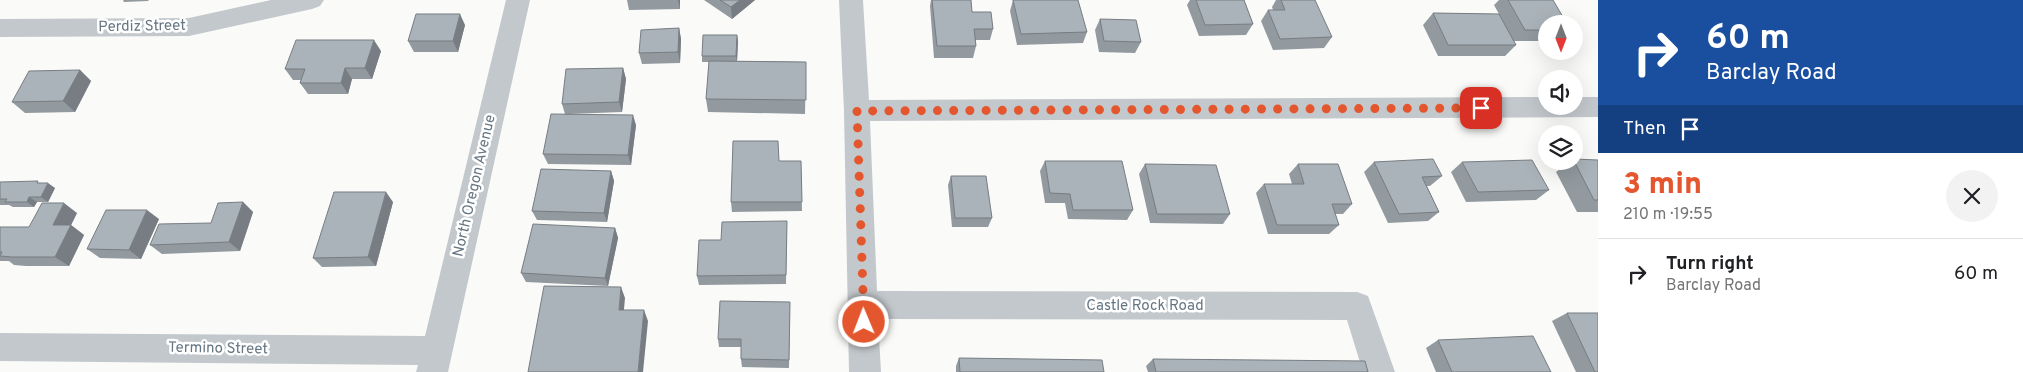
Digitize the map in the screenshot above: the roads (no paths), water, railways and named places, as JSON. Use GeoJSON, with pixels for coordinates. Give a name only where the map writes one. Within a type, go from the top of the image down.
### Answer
{"type":"FeatureCollection","features":[{"type":"Feature","properties":{"kind":"street","name":"Perdiz Street"},"geometry":{"type":"LineString","coordinates":[[0,28],[189,27],[312,0]]}},
{"type":"Feature","properties":{"kind":"street","name":"North Oregon Avenue"},"geometry":{"type":"LineString","coordinates":[[434,362],[518,0]]}},
{"type":"Feature","properties":{"kind":"street"},"geometry":{"type":"LineString","coordinates":[[851,0],[857,111],[865,372]]}},
{"type":"Feature","properties":{"kind":"street"},"geometry":{"type":"LineString","coordinates":[[857,111],[1598,108]]}},
{"type":"Feature","properties":{"kind":"street","name":"Castle Rock Road"},"geometry":{"type":"LineString","coordinates":[[864,305],[1357,306],[1379,372]]}},
{"type":"Feature","properties":{"kind":"street","name":"Termino Street"},"geometry":{"type":"LineString","coordinates":[[0,347],[434,362]]}}]}
